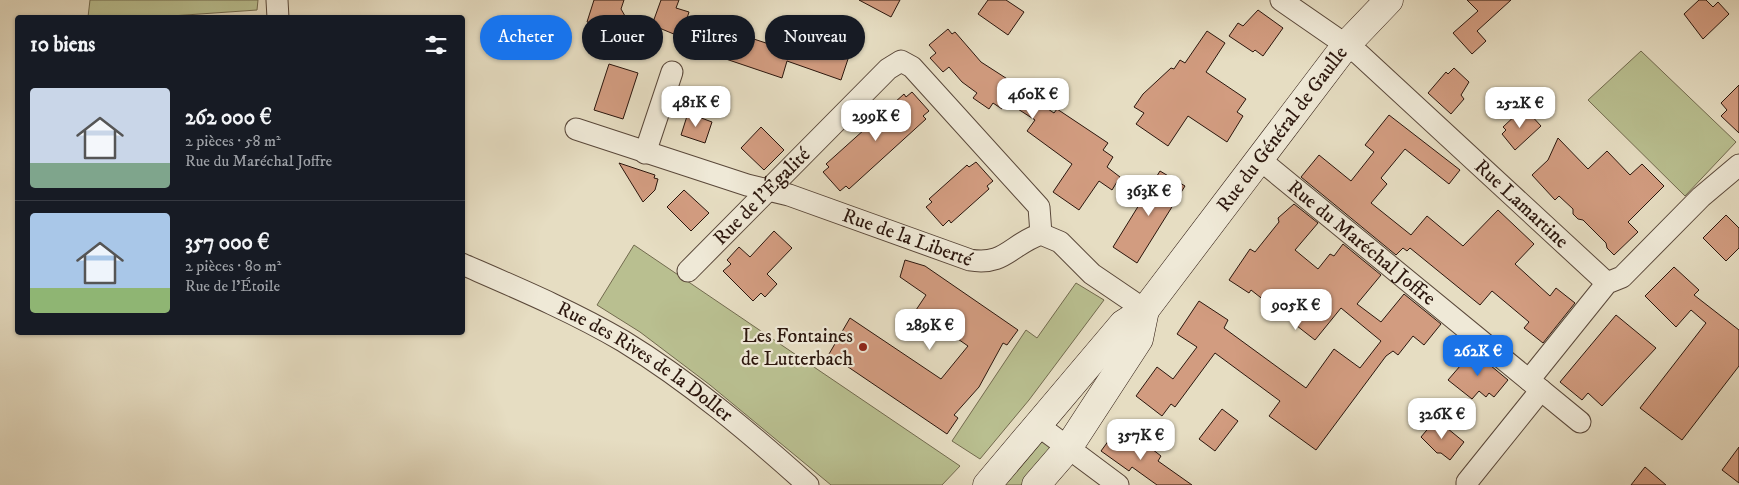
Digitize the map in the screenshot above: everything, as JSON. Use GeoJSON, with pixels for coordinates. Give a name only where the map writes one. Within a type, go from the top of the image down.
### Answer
{"type":"FeatureCollection","features":[{"type":"Feature","properties":{"kind":"main road","name":"Rue du Général de Gaulle"},"geometry":{"type":"LineString","coordinates":[[987,485],[1039,426],[1123,324],[1145,310],[1346,44],[1389,0]]}},
{"type":"Feature","properties":{"kind":"main road","name":"Rue du Général de Gaulle"},"geometry":{"type":"LineString","coordinates":[[1036,485],[1068,448],[1139,339],[1145,310]]}},
{"type":"Feature","properties":{"kind":"street"},"geometry":{"type":"LineString","coordinates":[[277,0],[278,15]]}},
{"type":"Feature","properties":{"kind":"street","name":"Rue Lamartine"},"geometry":{"type":"LineString","coordinates":[[1281,0],[1346,44],[1366,61],[1607,283]]}},
{"type":"Feature","properties":{"kind":"street","name":"Rue de l'Égalité"},"geometry":{"type":"LineString","coordinates":[[688,272],[888,69],[901,61],[912,67],[1039,207],[1041,234]]}},
{"type":"Feature","properties":{"kind":"street"},"geometry":{"type":"LineString","coordinates":[[645,153],[672,72]]}},
{"type":"Feature","properties":{"kind":"street","name":"Rue de la Liberté"},"geometry":{"type":"LineString","coordinates":[[576,129],[746,185],[789,195],[970,260],[984,262],[1000,259],[1024,239],[1041,234]]}},
{"type":"Feature","properties":{"kind":"street","name":"Rue du Maréchal Joffre"},"geometry":{"type":"LineString","coordinates":[[1258,158],[1580,422]]}},
{"type":"Feature","properties":{"kind":"street"},"geometry":{"type":"LineString","coordinates":[[1468,485],[1467,482],[1607,283],[1622,277],[1701,197],[1739,165]]}},
{"type":"Feature","properties":{"kind":"street"},"geometry":{"type":"LineString","coordinates":[[1041,234],[1060,242],[1092,274],[1145,310]]}},
{"type":"Feature","properties":{"kind":"street","name":"Rue des Rives de la Doller"},"geometry":{"type":"LineString","coordinates":[[465,265],[536,295],[622,341],[674,375],[736,421],[808,485]]}},
{"type":"Feature","properties":{"kind":"street"},"geometry":{"type":"LineString","coordinates":[[1039,426],[1118,485]]}},
{"type":"Feature","properties":{"kind":"green space"},"geometry":{"type":"Polygon","coordinates":[[[90,0],[258,0],[257,10],[186,15],[88,15],[90,0]]]}},
{"type":"Feature","properties":{"kind":"green space"},"geometry":{"type":"Polygon","coordinates":[[[1641,51],[1736,142],[1685,196],[1588,100],[1641,51]]]}},
{"type":"Feature","properties":{"kind":"green space"},"geometry":{"type":"Polygon","coordinates":[[[634,245],[960,466],[942,485],[831,485],[710,385],[640,332],[597,305],[634,245]]]}},
{"type":"Feature","properties":{"kind":"green space"},"geometry":{"type":"Polygon","coordinates":[[[1076,283],[1104,300],[1029,400],[980,459],[952,441],[1026,330],[1037,338],[1076,283]]]}},
{"type":"Feature","properties":{"kind":"green space"},"geometry":{"type":"Polygon","coordinates":[[[1039,438],[1057,451],[1026,485],[999,485],[1039,438]]]}},
{"type":"Feature","properties":{"kind":"building"},"geometry":{"type":"Polygon","coordinates":[[[594,0],[624,0],[621,9],[624,15],[589,15],[594,0]]]}},
{"type":"Feature","properties":{"kind":"building"},"geometry":{"type":"Polygon","coordinates":[[[661,0],[679,0],[676,8],[689,12],[688,15],[673,15],[673,34],[663,30],[663,15],[656,15],[661,0]]]}},
{"type":"Feature","properties":{"kind":"building"},"geometry":{"type":"Polygon","coordinates":[[[859,0],[900,0],[891,17],[859,0]]]}},
{"type":"Feature","properties":{"kind":"building"},"geometry":{"type":"Polygon","coordinates":[[[988,0],[1006,0],[1024,12],[1008,35],[978,14],[988,0]]]}},
{"type":"Feature","properties":{"kind":"building"},"geometry":{"type":"Polygon","coordinates":[[[1467,0],[1511,0],[1477,31],[1486,41],[1472,54],[1453,33],[1478,11],[1467,0]]]}},
{"type":"Feature","properties":{"kind":"building"},"geometry":{"type":"Polygon","coordinates":[[[1699,0],[1706,0],[1713,7],[1718,2],[1729,14],[1703,39],[1684,14],[1699,0]]]}},
{"type":"Feature","properties":{"kind":"building"},"geometry":{"type":"Polygon","coordinates":[[[1258,10],[1283,28],[1263,56],[1255,50],[1253,52],[1229,36],[1238,23],[1243,26],[1258,10]]]}},
{"type":"Feature","properties":{"kind":"building"},"geometry":{"type":"Polygon","coordinates":[[[948,29],[952,34],[955,32],[981,62],[1012,82],[1010,84],[1054,113],[1057,109],[1108,143],[1103,150],[1113,157],[1107,167],[1120,177],[1112,190],[1099,181],[1079,210],[1053,192],[1072,164],[1027,131],[1035,120],[1007,102],[1002,109],[993,103],[989,109],[973,98],[977,93],[962,82],[949,67],[943,72],[930,58],[936,53],[929,45],[948,29]]]}},
{"type":"Feature","properties":{"kind":"building"},"geometry":{"type":"Polygon","coordinates":[[[1207,31],[1225,43],[1206,72],[1246,99],[1237,112],[1243,116],[1227,142],[1188,116],[1168,146],[1136,124],[1144,113],[1134,107],[1143,94],[1171,68],[1174,69],[1180,60],[1185,63],[1207,31]]]}},
{"type":"Feature","properties":{"kind":"building"},"geometry":{"type":"Polygon","coordinates":[[[755,39],[765,43],[765,60],[848,60],[841,80],[787,61],[782,78],[729,60],[755,60],[755,39]]]}},
{"type":"Feature","properties":{"kind":"building"},"geometry":{"type":"Polygon","coordinates":[[[609,64],[638,73],[623,119],[594,110],[609,64]]]}},
{"type":"Feature","properties":{"kind":"building"},"geometry":{"type":"Polygon","coordinates":[[[1454,68],[1469,82],[1461,95],[1464,99],[1451,114],[1428,93],[1446,72],[1448,74],[1454,68]]]}},
{"type":"Feature","properties":{"kind":"building"},"geometry":{"type":"Polygon","coordinates":[[[1739,85],[1739,133],[1721,116],[1727,110],[1721,103],[1739,85]]]}},
{"type":"Feature","properties":{"kind":"building"},"geometry":{"type":"Polygon","coordinates":[[[912,92],[929,111],[923,116],[926,119],[849,189],[846,186],[840,191],[823,172],[829,167],[826,164],[904,94],[906,97],[912,92]]]}},
{"type":"Feature","properties":{"kind":"building"},"geometry":{"type":"Polygon","coordinates":[[[1520,111],[1525,116],[1529,113],[1541,126],[1515,150],[1502,134],[1506,130],[1503,127],[1520,111]]]}},
{"type":"Feature","properties":{"kind":"building"},"geometry":{"type":"Polygon","coordinates":[[[688,113],[712,122],[705,143],[681,135],[688,113]]]}},
{"type":"Feature","properties":{"kind":"building"},"geometry":{"type":"Polygon","coordinates":[[[1389,115],[1460,170],[1449,184],[1405,149],[1381,178],[1387,184],[1371,203],[1411,235],[1427,216],[1463,246],[1498,210],[1534,244],[1515,264],[1550,296],[1556,288],[1575,303],[1543,343],[1524,328],[1529,322],[1492,291],[1480,305],[1410,248],[1407,251],[1403,248],[1396,255],[1301,177],[1319,155],[1351,181],[1374,152],[1365,145],[1389,115]]]}},
{"type":"Feature","properties":{"kind":"building"},"geometry":{"type":"Polygon","coordinates":[[[761,127],[784,150],[764,170],[741,148],[761,127]]]}},
{"type":"Feature","properties":{"kind":"building"},"geometry":{"type":"Polygon","coordinates":[[[1558,138],[1588,169],[1607,151],[1630,175],[1642,164],[1664,186],[1628,222],[1638,232],[1614,255],[1607,248],[1606,243],[1583,220],[1578,219],[1573,214],[1573,209],[1559,196],[1555,200],[1532,175],[1548,160],[1558,138]]]}},
{"type":"Feature","properties":{"kind":"building"},"geometry":{"type":"Polygon","coordinates":[[[976,162],[993,181],[987,186],[989,189],[951,223],[949,220],[943,226],[926,207],[932,202],[929,199],[967,165],[969,167],[976,162]]]}},
{"type":"Feature","properties":{"kind":"building"},"geometry":{"type":"Polygon","coordinates":[[[619,163],[655,175],[654,178],[658,179],[655,190],[643,202],[619,163]]]}},
{"type":"Feature","properties":{"kind":"building"},"geometry":{"type":"Polygon","coordinates":[[[1160,171],[1185,186],[1137,263],[1113,247],[1160,171]]]}},
{"type":"Feature","properties":{"kind":"building"},"geometry":{"type":"Polygon","coordinates":[[[684,190],[709,213],[691,231],[667,207],[684,190]]]}},
{"type":"Feature","properties":{"kind":"building"},"geometry":{"type":"Polygon","coordinates":[[[1294,204],[1318,223],[1295,250],[1318,269],[1330,254],[1334,256],[1343,244],[1381,275],[1357,304],[1381,322],[1404,294],[1441,324],[1424,345],[1413,336],[1398,355],[1393,351],[1386,356],[1316,450],[1269,416],[1280,401],[1215,353],[1175,407],[1171,404],[1162,416],[1136,396],[1157,367],[1173,379],[1197,347],[1177,334],[1199,301],[1228,320],[1224,328],[1306,388],[1334,349],[1360,368],[1381,341],[1341,308],[1315,340],[1251,290],[1249,293],[1229,280],[1250,249],[1255,252],[1279,222],[1278,218],[1294,204]]]}},
{"type":"Feature","properties":{"kind":"building"},"geometry":{"type":"Polygon","coordinates":[[[1726,215],[1739,228],[1739,248],[1726,261],[1703,238],[1726,215]]]}},
{"type":"Feature","properties":{"kind":"building"},"geometry":{"type":"Polygon","coordinates":[[[774,231],[792,248],[767,274],[777,284],[765,297],[761,293],[753,301],[723,271],[731,264],[727,260],[739,247],[750,257],[774,231]]]}},
{"type":"Feature","properties":{"kind":"building","name":"Les Fontaines de Lutterbach"},"geometry":{"type":"Polygon","coordinates":[[[905,260],[925,266],[1018,330],[1007,345],[1003,343],[979,387],[954,415],[958,418],[947,434],[829,354],[850,318],[941,379],[968,346],[916,310],[926,295],[900,277],[905,260]]]}},
{"type":"Feature","properties":{"kind":"building"},"geometry":{"type":"Polygon","coordinates":[[[1674,267],[1699,290],[1694,295],[1739,330],[1739,366],[1682,440],[1640,408],[1706,323],[1691,310],[1676,327],[1645,296],[1674,267]]]}},
{"type":"Feature","properties":{"kind":"building"},"geometry":{"type":"Polygon","coordinates":[[[1616,315],[1656,348],[1602,406],[1588,393],[1582,400],[1560,382],[1616,315]]]}},
{"type":"Feature","properties":{"kind":"building"},"geometry":{"type":"Polygon","coordinates":[[[1473,351],[1508,380],[1494,397],[1489,393],[1486,397],[1479,391],[1472,399],[1448,380],[1473,351]]]}},
{"type":"Feature","properties":{"kind":"building"},"geometry":{"type":"Polygon","coordinates":[[[1222,409],[1238,421],[1215,451],[1199,439],[1222,409]]]}},
{"type":"Feature","properties":{"kind":"building"},"geometry":{"type":"Polygon","coordinates":[[[1436,419],[1464,442],[1450,460],[1441,453],[1437,453],[1421,437],[1436,419]]]}},
{"type":"Feature","properties":{"kind":"building"},"geometry":{"type":"Polygon","coordinates":[[[1115,432],[1137,448],[1143,442],[1161,456],[1158,461],[1192,485],[1157,485],[1132,467],[1129,471],[1101,451],[1115,432]]]}},
{"type":"Feature","properties":{"kind":"building"},"geometry":{"type":"Polygon","coordinates":[[[1739,447],[1739,483],[1722,470],[1739,447]]]}},
{"type":"Feature","properties":{"kind":"building"},"geometry":{"type":"Polygon","coordinates":[[[1645,467],[1666,485],[1631,485],[1645,467]]]}},
{"type":"Feature","properties":{"kind":"place","name":"Les Fontaines de Lutterbach"},"geometry":{"type":"Point","coordinates":[863,347]}}]}
